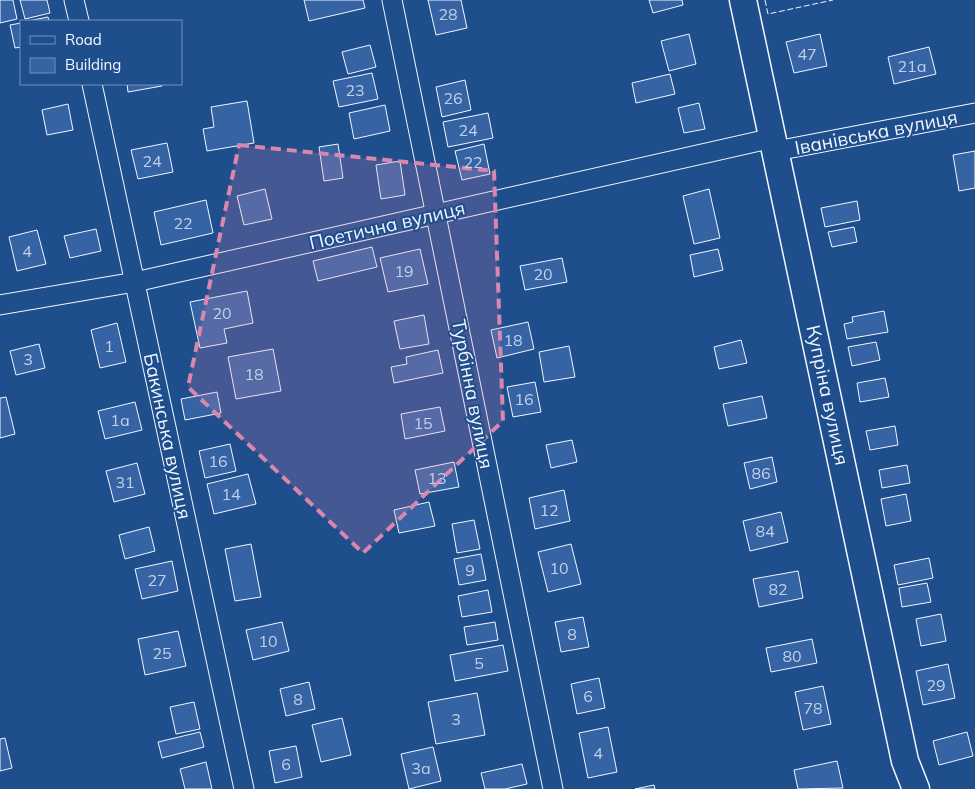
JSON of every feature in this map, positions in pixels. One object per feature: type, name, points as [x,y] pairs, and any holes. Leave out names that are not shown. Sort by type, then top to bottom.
[{"type":"main road","name":"Купріна вулиця","points":[[743,0],[905,761],[916,789]]},
{"type":"street","points":[[74,0],[78,20]]},
{"type":"street","name":"Турбінна вулиця","points":[[392,0],[437,213],[553,789]]},
{"type":"street","name":"Бакинська вулиця","points":[[92,85],[244,789]]},
{"type":"street","name":"Іванівська вулиця","points":[[774,144],[975,113]]},
{"type":"street","name":"Поетична вулиця","points":[[0,305],[135,282],[437,213],[774,144]]},
{"type":"highlighted area","points":[[239,145],[494,171],[503,421],[363,553],[188,387]]},
{"type":"building","points":[[0,0],[13,0],[17,19],[0,23]]},
{"type":"building","points":[[20,0],[47,0],[50,13],[25,19]]},
{"type":"building","points":[[304,0],[363,0],[365,8],[309,21]]},
{"type":"building","points":[[428,0],[461,0],[467,28],[436,35]]},
{"type":"building","points":[[649,0],[682,0],[683,5],[653,13]]},
{"type":"building","points":[[48,17],[49,20],[33,20]]},
{"type":"building","points":[[20,23],[20,47],[15,48],[10,25]]},
{"type":"building","points":[[689,34],[696,64],[669,71],[661,41]]},
{"type":"building","points":[[820,34],[827,66],[794,73],[786,42]]},
{"type":"building","points":[[370,45],[376,67],[348,74],[342,52]]},
{"type":"building","points":[[929,47],[936,74],[894,84],[888,57]]},
{"type":"building","points":[[372,73],[378,99],[339,107],[333,81]]},
{"type":"building","points":[[670,74],[675,94],[636,103],[632,83]]},
{"type":"building","points":[[465,80],[471,110],[442,117],[436,87]]},
{"type":"building","points":[[127,85],[162,85],[162,86],[128,92]]},
{"type":"building","points":[[247,101],[254,143],[207,151],[203,129],[214,127],[211,107]]},
{"type":"building","points":[[699,103],[705,129],[684,133],[678,108]]},
{"type":"building","points":[[68,104],[73,130],[47,135],[42,110]]},
{"type":"building","points":[[385,105],[390,131],[354,139],[349,113]]},
{"type":"building","points":[[488,113],[493,138],[448,147],[443,122]]},
{"type":"building","points":[[167,143],[173,172],[138,179],[131,150]]},
{"type":"building","points":[[338,144],[343,178],[324,181],[319,147]]},
{"type":"building","points":[[484,144],[490,174],[462,180],[455,151]]},
{"type":"building","points":[[975,151],[975,188],[959,191],[953,155]]},
{"type":"building","points":[[400,161],[405,195],[381,199],[376,165]]},
{"type":"building","points":[[265,189],[272,219],[244,225],[237,196]]},
{"type":"building","points":[[709,189],[720,238],[694,244],[683,196]]},
{"type":"building","points":[[206,200],[213,233],[161,245],[154,212]]},
{"type":"building","points":[[857,201],[860,220],[825,227],[821,208]]},
{"type":"building","points":[[854,227],[857,242],[832,247],[828,232]]},
{"type":"building","points":[[96,229],[101,251],[70,258],[64,236]]},
{"type":"building","points":[[37,230],[46,264],[17,271],[9,237]]},
{"type":"building","points":[[372,247],[377,267],[318,281],[313,261]]},
{"type":"building","points":[[420,249],[428,284],[388,292],[380,258]]},
{"type":"building","points":[[718,249],[723,270],[694,277],[690,255]]},
{"type":"building","points":[[562,258],[567,282],[525,290],[520,266]]},
{"type":"building","points":[[247,291],[253,323],[224,329],[227,343],[200,348],[190,302]]},
{"type":"building","points":[[884,311],[888,332],[847,339],[844,324],[853,322],[852,317]]},
{"type":"building","points":[[424,315],[429,344],[400,349],[394,321]]},
{"type":"building","points":[[528,322],[534,349],[497,358],[491,330]]},
{"type":"building","points":[[117,323],[126,362],[100,368],[91,330]]},
{"type":"building","points":[[741,340],[747,363],[719,369],[714,347]]},
{"type":"building","points":[[876,342],[880,360],[852,366],[848,347]]},
{"type":"building","points":[[39,344],[45,368],[16,375],[10,351]]},
{"type":"building","points":[[569,346],[575,377],[544,382],[539,352]]},
{"type":"building","points":[[273,349],[281,391],[236,399],[228,357]]},
{"type":"building","points":[[438,350],[443,373],[394,383],[391,367],[407,364],[406,357]]},
{"type":"building","points":[[885,378],[889,397],[860,402],[857,383]]},
{"type":"building","points":[[535,382],[541,412],[513,417],[507,387]]},
{"type":"building","points":[[217,392],[221,413],[185,420],[181,399]]},
{"type":"building","points":[[762,396],[767,418],[728,426],[723,404]]},
{"type":"building","points":[[6,397],[15,434],[0,438],[0,398]]},
{"type":"building","points":[[135,402],[142,430],[105,439],[98,411]]},
{"type":"building","points":[[440,407],[445,431],[405,439],[401,414]]},
{"type":"building","points":[[895,426],[898,445],[870,450],[866,431]]},
{"type":"building","points":[[572,440],[577,462],[551,468],[546,445]]},
{"type":"building","points":[[230,444],[236,471],[205,478],[199,451]]},
{"type":"building","points":[[772,457],[777,482],[750,489],[744,463]]},
{"type":"building","points":[[454,462],[459,487],[420,494],[415,470]]},
{"type":"building","points":[[137,463],[145,494],[114,502],[106,471]]},
{"type":"building","points":[[907,465],[910,483],[882,488],[879,470]]},
{"type":"building","points":[[248,474],[256,504],[214,514],[207,484]]},
{"type":"building","points":[[564,490],[570,521],[535,529],[529,498]]},
{"type":"building","points":[[906,494],[911,521],[886,526],[881,499]]},
{"type":"building","points":[[429,502],[435,526],[399,533],[394,510]]},
{"type":"building","points":[[781,512],[788,542],[750,551],[743,521]]},
{"type":"building","points":[[474,520],[480,549],[457,553],[452,524]]},
{"type":"building","points":[[149,527],[155,551],[125,559],[119,535]]},
{"type":"building","points":[[251,544],[261,597],[235,601],[225,549]]},
{"type":"building","points":[[571,544],[581,584],[548,592],[538,552]]},
{"type":"building","points":[[481,554],[486,580],[459,585],[454,559]]},
{"type":"building","points":[[929,558],[933,578],[898,585],[894,565]]},
{"type":"building","points":[[172,561],[178,591],[142,599],[135,569]]},
{"type":"building","points":[[798,571],[803,598],[759,607],[753,579]]},
{"type":"building","points":[[927,583],[931,602],[902,607],[899,588]]},
{"type":"building","points":[[488,590],[492,612],[462,617],[458,596]]},
{"type":"building","points":[[941,614],[946,641],[921,646],[916,619]]},
{"type":"building","points":[[583,617],[589,647],[561,652],[555,622]]},
{"type":"building","points":[[282,622],[289,651],[253,660],[246,630]]},
{"type":"building","points":[[495,622],[498,640],[467,645],[464,627]]},
{"type":"building","points":[[178,631],[186,666],[145,675],[138,639]]},
{"type":"building","points":[[812,639],[817,663],[771,672],[766,648]]},
{"type":"building","points":[[503,645],[508,671],[455,681],[450,655]]},
{"type":"building","points":[[948,664],[955,698],[923,705],[916,671]]},
{"type":"building","points":[[599,678],[605,708],[577,714],[571,684]]},
{"type":"building","points":[[309,682],[315,709],[286,716],[280,689]]},
{"type":"building","points":[[823,686],[831,724],[803,730],[795,692]]},
{"type":"building","points":[[477,693],[485,735],[436,744],[428,702]]},
{"type":"building","points":[[194,702],[200,729],[176,734],[170,707]]},
{"type":"building","points":[[342,718],[351,755],[321,762],[312,725]]},
{"type":"building","points":[[608,727],[617,772],[588,778],[579,733]]},
{"type":"building","points":[[200,732],[204,747],[162,758],[158,742]]},
{"type":"building","points":[[967,732],[973,756],[939,765],[933,741]]},
{"type":"building","points":[[5,738],[12,768],[0,771],[0,739]]},
{"type":"building","points":[[296,746],[302,777],[275,783],[269,751]]},
{"type":"building","points":[[433,747],[441,781],[409,789],[401,754]]},
{"type":"building","points":[[837,761],[843,788],[798,789],[794,770]]},
{"type":"building","points":[[206,762],[212,789],[185,789],[180,769]]},
{"type":"building","points":[[522,764],[527,784],[505,789],[485,789],[481,773]]},
{"type":"building","points":[[654,785],[655,789],[635,789]]},
{"type":"fence","points":[[765,0],[768,14],[833,0]]}]
